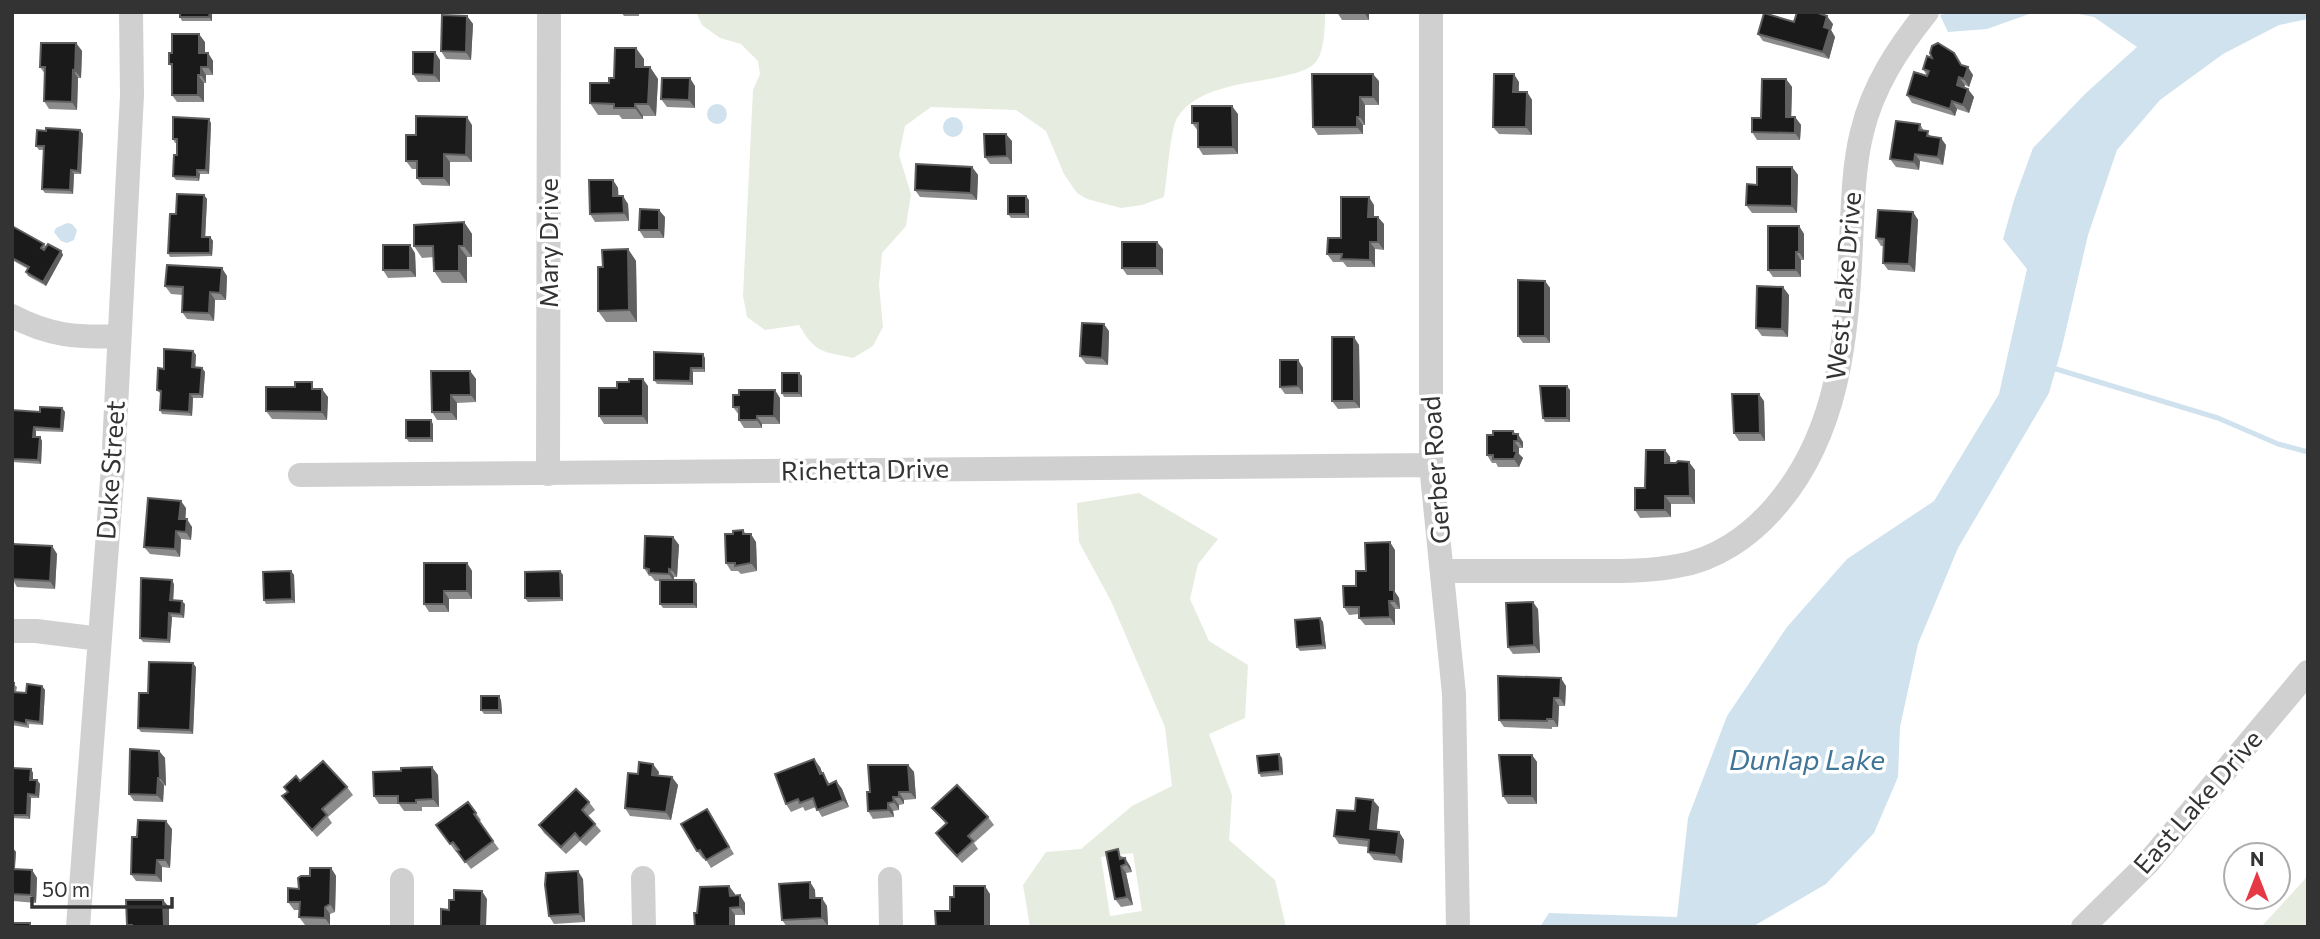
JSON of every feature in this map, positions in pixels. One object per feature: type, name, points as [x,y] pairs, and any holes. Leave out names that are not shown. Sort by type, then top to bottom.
[{"type":"street","name":"Duke Street","points":[[78,927],[113,467],[132,95],[131,12]]},
{"type":"street","name":"Mary Drive","points":[[548,474],[550,12]]},
{"type":"street","name":"Gerber Road","points":[[1431,12],[1431,465],[1454,694],[1458,927]]},
{"type":"street","name":"West Lake Drive","points":[[1443,571],[1631,570],[1676,566],[1712,555],[1741,539],[1787,494],[1815,445],[1829,411],[1838,376],[1850,281],[1854,174],[1861,132],[1873,96],[1888,66],[1927,12]]},
{"type":"street","points":[[12,316],[54,334],[82,338],[119,336]]},
{"type":"street","name":"Richetta Drive","points":[[300,475],[1431,465]]},
{"type":"street","points":[[12,631],[36,631],[100,639]]},
{"type":"street","name":"East Lake Drive","points":[[2083,927],[2147,864],[2308,672]]},
{"type":"street","points":[[643,878],[645,927]]},
{"type":"street","points":[[890,879],[891,927]]},
{"type":"street","points":[[402,880],[402,927]]},
{"type":"shaded area","points":[[696,12],[1325,12],[1325,18],[1320,54],[1310,67],[1293,74],[1223,88],[1186,107],[1175,124],[1164,197],[1142,205],[1121,208],[1087,199],[1077,193],[1064,174],[1046,131],[1016,110],[931,107],[905,126],[899,155],[911,194],[906,226],[882,253],[879,285],[883,327],[873,346],[853,358],[821,350],[810,341],[799,325],[765,330],[747,317],[743,296],[753,90],[760,74],[758,61],[741,44],[720,38],[702,25]]},
{"type":"shaded area","points":[[1139,493],[1218,539],[1198,564],[1190,599],[1209,641],[1248,665],[1245,718],[1209,734],[1232,795],[1229,840],[1275,880],[1286,927],[1030,927],[1023,885],[1046,852],[1081,849],[1132,806],[1172,786],[1165,727],[1111,601],[1079,542],[1077,503]],"holes":[[[1133,853],[1142,911],[1110,916],[1101,857]]]},
{"type":"shaded area","points":[[2308,872],[2308,927],[2261,927],[2276,911],[2292,911],[2292,893]]},
{"type":"water","points":[[1951,12],[2035,12],[1987,29],[1948,32],[1940,15]]},
{"type":"water","name":"Dunlap Lake","points":[[2069,12],[2308,12],[2308,19],[2279,25],[2223,54],[2160,100],[2117,150],[2088,235],[2049,393],[1958,548],[1918,644],[1900,727],[1898,777],[1874,833],[1826,884],[1752,927],[1540,927],[1549,913],[1677,917],[1688,818],[1727,716],[1787,627],[1847,559],[1934,501],[1999,394],[2027,269],[2003,239],[2033,148],[2086,93],[2137,47],[2094,17]]},
{"type":"water","points":[[713,104],[721,104],[727,114],[721,124],[713,124],[707,118],[707,110]]},
{"type":"water","points":[[949,117],[957,117],[963,127],[957,137],[949,137],[943,131],[943,123]]},
{"type":"water","points":[[67,223],[77,230],[74,240],[67,243],[61,241],[54,232],[56,228]]},
{"type":"building","points":[[180,12],[210,12],[209,17],[180,17]]},
{"type":"building","points":[[1797,12],[1815,12],[1827,16],[1824,27],[1830,29],[1823,52],[1758,34],[1764,13],[1794,22]]},
{"type":"building","points":[[442,15],[467,16],[466,52],[441,51]]},
{"type":"building","points":[[172,34],[199,34],[199,53],[208,53],[208,67],[201,67],[201,75],[198,75],[198,95],[172,95],[172,64],[169,64],[169,53],[172,53]]},
{"type":"building","points":[[41,43],[76,43],[72,102],[44,101],[45,67],[40,67]]},
{"type":"building","points":[[1938,43],[1954,53],[1961,65],[1968,67],[1964,79],[1959,77],[1957,85],[1968,89],[1963,105],[1952,101],[1950,109],[1907,95],[1914,72],[1927,76],[1929,71],[1923,69],[1927,56],[1932,58],[1932,46]]},
{"type":"building","points":[[615,48],[636,48],[636,67],[650,67],[648,104],[635,104],[635,108],[614,108],[614,104],[590,103],[590,83],[609,83],[609,78],[614,78]]},
{"type":"building","points":[[413,52],[435,52],[434,75],[413,74]]},
{"type":"building","points":[[1312,74],[1373,74],[1373,97],[1360,97],[1357,127],[1313,127]]},
{"type":"building","points":[[1494,74],[1514,74],[1513,92],[1527,92],[1526,127],[1493,127]]},
{"type":"building","points":[[662,78],[690,78],[689,100],[661,99]]},
{"type":"building","points":[[1762,79],[1786,79],[1786,117],[1795,117],[1795,133],[1752,132],[1752,118],[1761,118]]},
{"type":"building","points":[[1192,106],[1232,106],[1233,147],[1198,147],[1198,123],[1192,123]]},
{"type":"building","points":[[416,116],[467,117],[466,155],[444,154],[444,178],[417,178],[417,161],[406,161],[406,135],[416,135]]},
{"type":"building","points":[[173,117],[209,119],[206,170],[197,170],[197,177],[173,176],[177,139],[173,139]]},
{"type":"building","points":[[1896,121],[1920,124],[1919,130],[1928,131],[1927,136],[1941,138],[1938,157],[1915,154],[1914,162],[1890,159]]},
{"type":"building","points":[[46,128],[80,130],[78,171],[71,170],[70,190],[42,189],[44,146],[36,146],[37,130],[46,131]]},
{"type":"building","points":[[984,134],[1006,134],[1007,156],[985,157]]},
{"type":"building","points":[[916,164],[972,167],[971,193],[915,190]]},
{"type":"building","points":[[1757,167],[1792,167],[1792,206],[1746,205],[1747,184],[1757,185]]},
{"type":"building","points":[[589,180],[613,180],[613,196],[623,196],[624,213],[590,214]]},
{"type":"building","points":[[177,194],[204,195],[202,237],[210,237],[210,253],[168,253],[170,214],[176,214]]},
{"type":"building","points":[[1008,196],[1026,196],[1026,214],[1008,214]]},
{"type":"building","points":[[1341,197],[1369,197],[1368,217],[1378,217],[1378,242],[1370,242],[1370,260],[1341,259],[1342,254],[1327,254],[1328,238],[1341,238]]},
{"type":"building","points":[[640,209],[659,210],[659,230],[639,230]]},
{"type":"building","points":[[1878,210],[1913,212],[1909,264],[1883,263],[1884,239],[1876,238]]},
{"type":"building","points":[[464,222],[464,246],[459,246],[459,271],[434,271],[433,246],[414,246],[414,225]]},
{"type":"building","points":[[12,226],[44,244],[41,248],[44,250],[48,244],[61,251],[43,282],[26,272],[29,267],[12,258]]},
{"type":"building","points":[[1768,226],[1799,226],[1796,270],[1768,270]]},
{"type":"building","points":[[1122,242],[1157,242],[1157,268],[1122,268]]},
{"type":"building","points":[[383,245],[410,245],[410,270],[383,270]]},
{"type":"building","points":[[628,249],[629,310],[598,311],[598,267],[603,267],[602,250]]},
{"type":"building","points":[[167,265],[222,268],[220,293],[210,292],[209,313],[182,312],[183,287],[165,286]]},
{"type":"building","points":[[1518,280],[1545,281],[1545,336],[1518,336]]},
{"type":"building","points":[[1757,286],[1783,287],[1782,329],[1756,328]]},
{"type":"building","points":[[1082,323],[1104,324],[1102,358],[1080,356]]},
{"type":"building","points":[[1332,337],[1354,337],[1354,401],[1332,401]]},
{"type":"building","points":[[164,349],[193,351],[192,367],[202,368],[200,394],[190,394],[189,412],[160,410],[158,368],[164,369]]},
{"type":"building","points":[[654,352],[703,354],[703,368],[691,368],[690,381],[654,380]]},
{"type":"building","points":[[1280,360],[1298,360],[1298,386],[1280,387]]},
{"type":"building","points":[[431,371],[470,371],[471,395],[451,395],[451,412],[432,412]]},
{"type":"building","points":[[782,373],[799,373],[799,393],[782,393]]},
{"type":"building","points":[[629,379],[643,379],[643,416],[599,416],[599,388],[617,388],[617,382],[629,382]]},
{"type":"building","points":[[295,382],[312,382],[312,389],[322,389],[322,412],[266,411],[266,387],[295,387]]},
{"type":"building","points":[[1540,386],[1567,386],[1567,418],[1543,418]]},
{"type":"building","points":[[739,390],[775,390],[774,416],[739,420],[739,407],[733,407],[733,395],[739,395]]},
{"type":"building","points":[[1732,394],[1759,394],[1760,433],[1734,433]]},
{"type":"building","points":[[40,407],[62,408],[61,429],[34,427],[33,437],[40,437],[38,460],[12,459],[12,410],[40,412]]},
{"type":"building","points":[[406,420],[431,420],[431,438],[406,438]]},
{"type":"building","points":[[1493,431],[1513,431],[1513,434],[1518,434],[1518,441],[1514,441],[1514,451],[1517,451],[1514,459],[1493,459],[1493,455],[1487,455],[1487,435],[1493,435]]},
{"type":"building","points":[[1646,450],[1665,450],[1665,463],[1689,462],[1690,496],[1665,496],[1665,510],[1635,510],[1635,488],[1645,488]]},
{"type":"building","points":[[148,498],[181,501],[179,519],[187,519],[186,532],[176,531],[175,549],[144,547]]},
{"type":"building","points":[[743,530],[743,534],[751,534],[751,563],[735,566],[735,563],[726,563],[725,534]]},
{"type":"building","points":[[645,536],[673,537],[672,570],[669,569],[669,574],[649,573],[649,569],[644,568]]},
{"type":"building","points":[[1390,542],[1390,590],[1394,590],[1394,601],[1389,601],[1390,617],[1359,618],[1359,607],[1344,607],[1343,586],[1356,586],[1356,571],[1366,571],[1365,543]]},
{"type":"building","points":[[12,544],[52,546],[50,581],[12,579]]},
{"type":"building","points":[[424,563],[467,563],[467,591],[444,591],[444,604],[424,604]]},
{"type":"building","points":[[291,571],[292,599],[264,600],[263,572]]},
{"type":"building","points":[[560,571],[561,598],[525,598],[525,572]]},
{"type":"building","points":[[141,578],[172,580],[170,600],[182,601],[181,614],[169,613],[168,640],[140,638]]},
{"type":"building","points":[[660,580],[694,580],[694,604],[660,604]]},
{"type":"building","points":[[1533,602],[1534,645],[1508,647],[1506,603]]},
{"type":"building","points":[[1320,618],[1323,645],[1297,647],[1295,620]]},
{"type":"building","points":[[149,662],[193,663],[190,730],[138,728],[139,693],[148,693]]},
{"type":"building","points":[[1498,676],[1561,678],[1560,698],[1554,698],[1553,719],[1499,720]]},
{"type":"building","points":[[12,683],[13,692],[26,693],[27,684],[42,686],[40,722],[26,720],[26,724],[12,721]]},
{"type":"building","points":[[481,696],[499,696],[499,710],[481,710]]},
{"type":"building","points":[[130,749],[159,751],[160,778],[157,795],[129,794]]},
{"type":"building","points":[[1279,754],[1280,771],[1259,773],[1257,756]]},
{"type":"building","points":[[1499,755],[1532,755],[1532,796],[1503,796]]},
{"type":"building","points":[[814,759],[828,785],[836,781],[843,800],[817,810],[813,798],[800,803],[798,799],[786,804],[775,774]]},
{"type":"building","points":[[323,761],[347,787],[322,809],[327,815],[312,830],[282,796],[288,792],[284,787],[296,776],[300,781]]},
{"type":"building","points":[[639,762],[653,764],[652,775],[672,777],[666,812],[625,808],[628,773],[638,774]]},
{"type":"building","points":[[868,765],[908,765],[910,792],[899,792],[899,797],[893,797],[894,802],[888,803],[888,810],[868,811]]},
{"type":"building","points":[[432,767],[433,799],[398,803],[398,796],[374,796],[373,772]]},
{"type":"building","points":[[12,768],[31,769],[30,780],[37,780],[36,795],[28,794],[27,815],[12,815]]},
{"type":"building","points":[[957,785],[988,817],[968,836],[973,841],[957,856],[936,833],[947,823],[932,808]]},
{"type":"building","points":[[576,789],[589,802],[582,810],[595,824],[580,839],[575,833],[561,847],[539,825]]},
{"type":"building","points":[[1356,798],[1373,800],[1370,829],[1399,832],[1396,855],[1368,852],[1369,840],[1334,836],[1337,810],[1355,811]]},
{"type":"building","points":[[468,802],[493,841],[465,862],[453,842],[450,844],[436,825]]},
{"type":"building","points":[[707,809],[729,847],[706,860],[700,850],[697,851],[681,824]]},
{"type":"building","points":[[138,820],[166,821],[165,860],[157,860],[156,875],[131,874],[132,837],[137,837]]},
{"type":"building","points":[[1118,849],[1120,859],[1125,858],[1126,864],[1121,866],[1127,897],[1115,899],[1106,852]]},
{"type":"building","points":[[310,868],[331,868],[330,904],[325,907],[325,918],[299,917],[300,902],[288,902],[288,888],[299,889],[298,878],[310,876]]},
{"type":"building","points":[[12,869],[32,870],[31,895],[12,894]]},
{"type":"building","points":[[578,871],[580,914],[549,916],[546,873]]},
{"type":"building","points":[[810,882],[810,898],[822,898],[822,918],[782,920],[779,884]]},
{"type":"building","points":[[729,886],[730,896],[740,895],[740,907],[730,908],[730,927],[695,927],[694,913],[697,913],[700,887]]},
{"type":"building","points":[[954,886],[985,886],[985,926],[936,927],[935,911],[950,911],[950,897],[954,897]]},
{"type":"building","points":[[454,890],[482,891],[481,927],[441,927],[441,909],[449,910],[449,900],[454,900]]},
{"type":"building","points":[[126,900],[163,900],[164,927],[127,925]]},
{"type":"building","points":[[12,923],[30,923],[30,927],[12,927]]},
{"type":"waterway","points":[[2056,369],[2218,418],[2278,444],[2308,452]]}]
